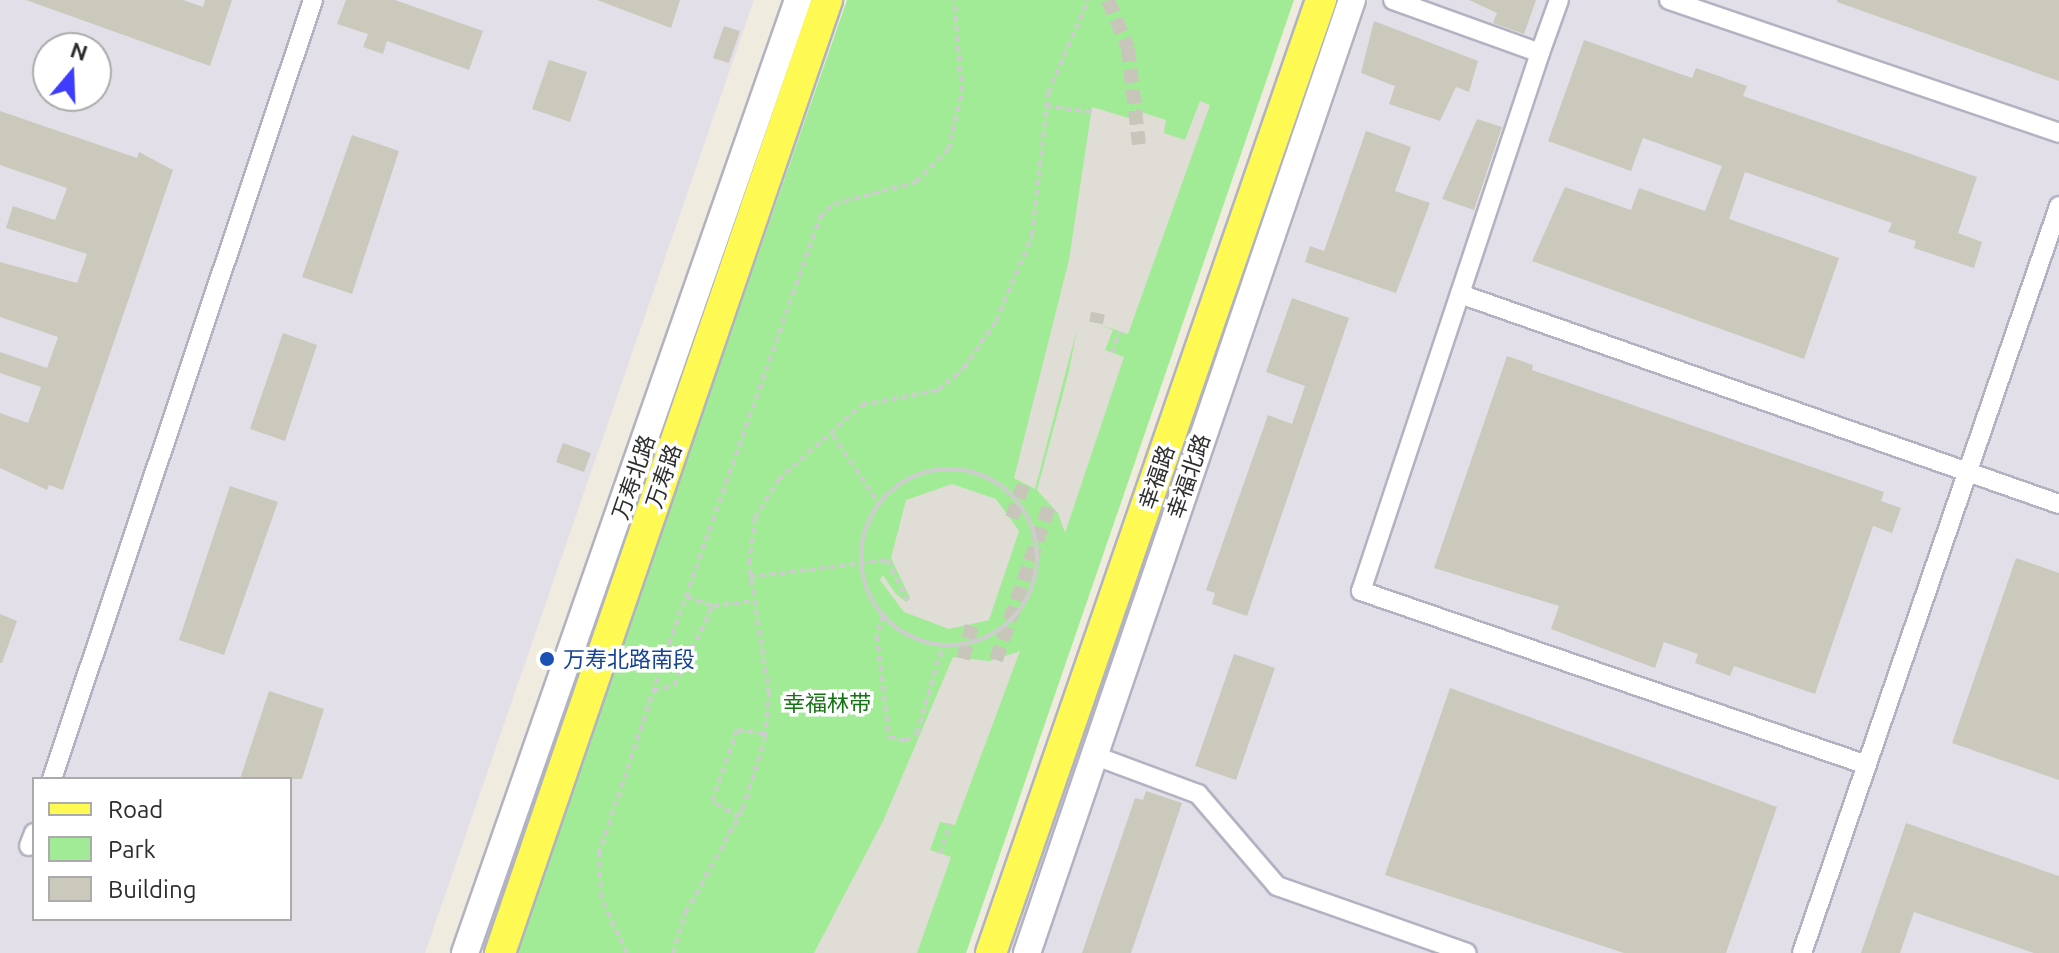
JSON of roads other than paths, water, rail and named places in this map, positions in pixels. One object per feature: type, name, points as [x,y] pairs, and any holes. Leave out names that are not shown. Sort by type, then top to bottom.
[{"type":"main road","name":"万寿北路","points":[[465,953],[798,0]]},
{"type":"main road","name":"万寿路","points":[[500,953],[827,0]]},
{"type":"main road","name":"幸福路","points":[[991,953],[1321,0]]},
{"type":"main road","name":"幸福北路","points":[[1027,953],[1352,0]]},
{"type":"street","points":[[53,777],[313,0]]},
{"type":"street","points":[[1393,0],[1540,53]]},
{"type":"street","points":[[1559,0],[1361,591],[1867,765]]},
{"type":"street","points":[[1669,0],[2059,133]]},
{"type":"street","points":[[1802,953],[2059,206]]},
{"type":"street","points":[[1460,294],[2059,504]]},
{"type":"street","points":[[1093,755],[1198,794],[1277,886],[1467,953]]},
{"type":"tunnel","points":[[1108,0],[1128,48],[1139,144]]},
{"type":"tunnel","points":[[1096,323],[1098,313]]},
{"type":"tunnel","points":[[1012,518],[1024,483]]},
{"type":"tunnel","points":[[996,660],[1051,501]]},
{"type":"tunnel","points":[[963,659],[972,626]]},
{"type":"place","name":"万寿北路南段","points":[[547,659]]},
{"type":"park label","name":"幸福林带","points":[[827,703]]}]
